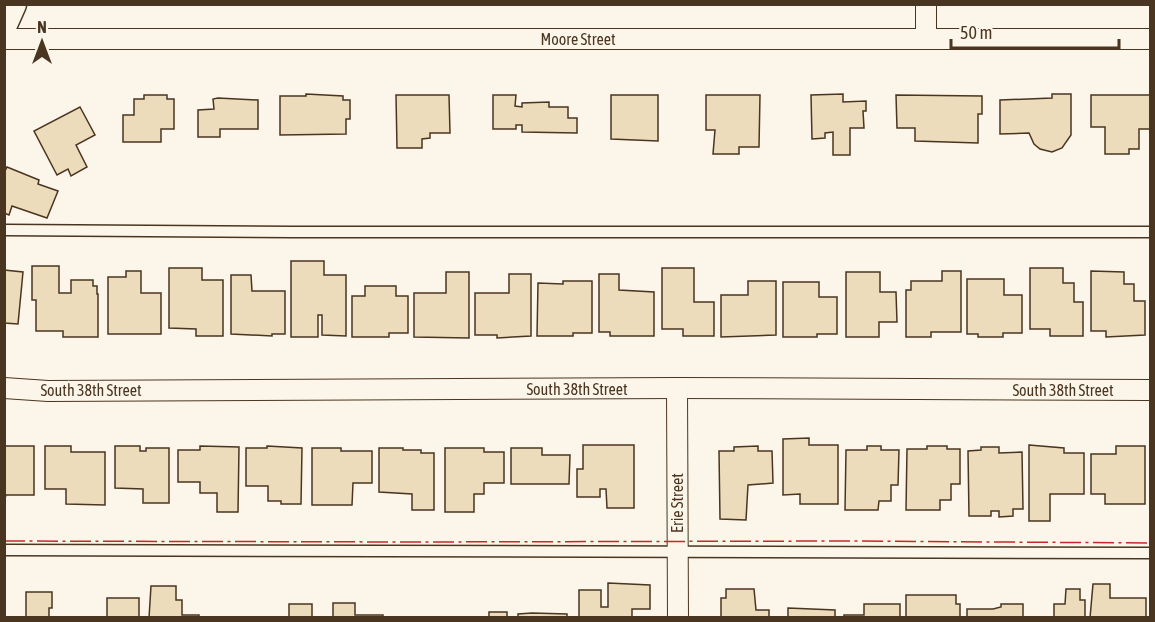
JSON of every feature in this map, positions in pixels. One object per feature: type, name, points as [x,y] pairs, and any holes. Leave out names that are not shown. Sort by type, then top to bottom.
[{"type":"main road","points":[[4,22],[12,4]]},
{"type":"street","points":[[926,38],[927,4]]},
{"type":"street","name":"Moore Street","points":[[4,39],[1150,39]]},
{"type":"street","name":"South 38th Street","points":[[4,388],[72,391],[677,388],[1150,390]]},
{"type":"street","name":"Erie Street","points":[[677,388],[678,618]]},
{"type":"lane","points":[[4,230],[1150,232]]},
{"type":"lane","points":[[4,550],[1150,553]]},
{"type":"building","points":[[306,94],[343,96],[343,100],[350,100],[350,119],[346,119],[346,134],[280,135],[280,96],[306,96]]},
{"type":"building","points":[[843,94],[843,102],[866,101],[866,111],[863,111],[864,128],[850,128],[850,155],[833,155],[833,132],[825,133],[825,138],[812,139],[811,95]]},
{"type":"building","points":[[1052,94],[1071,94],[1071,135],[1062,148],[1052,152],[1040,149],[1034,144],[1029,133],[1000,134],[1000,100],[1052,98]]},
{"type":"building","points":[[144,95],[167,95],[167,99],[174,99],[174,129],[161,129],[161,142],[123,142],[123,115],[134,115],[134,99],[144,99]]},
{"type":"building","points":[[396,95],[449,95],[450,133],[430,133],[430,138],[422,139],[422,148],[397,148]]},
{"type":"building","points":[[493,95],[516,95],[515,106],[522,107],[522,103],[549,102],[549,107],[568,107],[568,118],[577,118],[577,133],[522,132],[522,125],[516,125],[516,129],[493,129]]},
{"type":"building","points":[[611,95],[658,95],[658,141],[611,139]]},
{"type":"building","points":[[706,95],[760,95],[759,147],[739,147],[739,154],[713,154],[715,130],[706,130]]},
{"type":"building","points":[[896,95],[982,96],[982,114],[978,114],[978,143],[915,141],[915,128],[897,128]]},
{"type":"building","points":[[1091,95],[1150,95],[1150,129],[1139,129],[1139,149],[1129,149],[1129,154],[1105,154],[1105,127],[1091,127]]},
{"type":"building","points":[[213,99],[258,100],[258,129],[220,129],[220,137],[198,137],[198,110],[214,109]]},
{"type":"building","points":[[80,107],[95,135],[76,145],[87,167],[71,176],[68,169],[57,175],[34,131]]},
{"type":"building","points":[[7,167],[39,180],[38,184],[58,191],[47,218],[12,206],[9,215],[4,213],[4,173]]},
{"type":"building","points":[[291,261],[324,261],[324,275],[346,275],[346,336],[322,335],[322,315],[318,315],[318,337],[291,337]]},
{"type":"building","points":[[32,266],[59,266],[59,293],[71,293],[71,280],[93,280],[93,286],[97,286],[98,294],[98,337],[63,337],[63,331],[36,331],[36,300],[32,300]]},
{"type":"building","points":[[169,268],[202,268],[202,280],[223,280],[223,336],[196,336],[196,329],[169,328]]},
{"type":"building","points":[[662,268],[694,268],[694,302],[714,302],[714,336],[683,336],[683,329],[662,329]]},
{"type":"building","points":[[1030,268],[1063,268],[1063,283],[1074,283],[1074,302],[1083,302],[1083,336],[1050,336],[1050,329],[1030,329]]},
{"type":"building","points":[[4,270],[23,272],[18,324],[4,323]]},
{"type":"building","points":[[126,271],[141,271],[141,293],[161,293],[161,334],[108,334],[108,277],[126,277]]},
{"type":"building","points":[[942,271],[961,271],[961,332],[931,332],[931,337],[906,337],[906,290],[911,290],[911,281],[942,281]]},
{"type":"building","points":[[1091,271],[1124,272],[1124,284],[1134,284],[1134,301],[1145,301],[1145,335],[1106,337],[1106,331],[1091,331]]},
{"type":"building","points":[[446,272],[469,272],[469,338],[414,337],[414,293],[446,293]]},
{"type":"building","points":[[846,272],[880,272],[880,292],[896,292],[897,322],[879,322],[879,337],[846,337]]},
{"type":"building","points":[[509,274],[531,274],[531,336],[497,338],[497,335],[475,335],[475,293],[509,293]]},
{"type":"building","points":[[599,274],[619,274],[619,290],[654,292],[654,336],[610,336],[610,332],[599,332]]},
{"type":"building","points":[[231,275],[251,275],[252,291],[285,291],[285,334],[272,334],[272,336],[231,334]]},
{"type":"building","points":[[967,279],[1004,279],[1004,295],[1022,295],[1022,333],[1003,333],[1003,337],[978,337],[978,334],[967,334]]},
{"type":"building","points":[[563,281],[592,281],[592,333],[573,333],[573,336],[537,336],[538,283],[563,284]]},
{"type":"building","points":[[748,281],[776,281],[776,335],[721,337],[721,295],[748,295]]},
{"type":"building","points":[[783,282],[819,282],[819,297],[837,297],[837,334],[817,334],[817,337],[783,337]]},
{"type":"building","points":[[365,286],[396,286],[396,296],[408,296],[408,333],[389,333],[389,337],[352,337],[352,296],[365,296]]},
{"type":"building","points":[[809,438],[809,445],[838,445],[838,504],[800,504],[800,494],[783,495],[783,439]]},
{"type":"building","points":[[583,445],[634,445],[634,508],[607,508],[606,489],[600,489],[600,497],[577,497],[577,469],[583,469]]},
{"type":"building","points":[[1029,445],[1064,448],[1064,453],[1084,453],[1084,494],[1050,494],[1050,521],[1029,521]]},
{"type":"building","points":[[4,446],[34,446],[34,495],[6,495],[4,502]]},
{"type":"building","points":[[45,446],[71,446],[71,452],[105,452],[105,505],[66,504],[66,489],[45,489]]},
{"type":"building","points":[[115,446],[140,446],[140,451],[146,451],[146,448],[169,448],[169,503],[143,503],[143,489],[115,488]]},
{"type":"building","points":[[200,446],[239,447],[238,512],[217,512],[217,493],[200,493],[200,482],[178,482],[178,450],[200,450]]},
{"type":"building","points":[[267,446],[302,448],[301,504],[281,504],[281,501],[268,501],[268,486],[246,486],[246,448],[267,448]]},
{"type":"building","points":[[758,446],[758,451],[772,451],[773,483],[748,485],[746,520],[720,519],[719,451],[734,451],[734,447]]},
{"type":"building","points":[[867,446],[881,446],[881,450],[899,450],[898,485],[891,485],[891,501],[879,501],[878,510],[845,510],[846,450],[867,450]]},
{"type":"building","points":[[927,446],[947,446],[947,449],[960,449],[960,484],[951,484],[951,500],[940,500],[940,510],[906,510],[907,449],[927,449]]},
{"type":"building","points":[[1116,446],[1145,446],[1145,504],[1105,504],[1105,494],[1091,494],[1091,454],[1116,454]]},
{"type":"building","points":[[981,447],[999,447],[999,453],[1022,452],[1023,509],[1013,509],[1013,516],[999,517],[999,511],[991,511],[991,516],[969,516],[968,451],[981,450]]},
{"type":"building","points":[[312,448],[372,451],[372,483],[353,483],[352,505],[312,505]]},
{"type":"building","points":[[379,448],[403,448],[403,450],[421,450],[421,453],[434,453],[434,510],[412,510],[412,494],[379,492]]},
{"type":"building","points":[[445,448],[484,448],[484,452],[504,452],[504,483],[484,483],[484,494],[474,494],[474,512],[445,512]]},
{"type":"building","points":[[511,448],[542,448],[542,455],[570,455],[569,484],[511,484]]},
{"type":"building","points":[[608,583],[650,585],[650,609],[632,609],[632,618],[579,618],[579,590],[601,590],[601,607],[608,607]]},
{"type":"building","points":[[1093,584],[1110,584],[1110,598],[1146,598],[1146,618],[1090,618]]},
{"type":"building","points":[[151,586],[176,586],[176,600],[182,600],[182,615],[199,615],[199,618],[149,618]]},
{"type":"building","points":[[726,589],[754,589],[756,610],[769,610],[769,618],[721,618],[721,598],[726,598]]},
{"type":"building","points":[[1066,589],[1080,589],[1080,600],[1085,600],[1085,618],[1029,618],[1054,617],[1054,604],[1065,604]]},
{"type":"building","points":[[26,592],[52,592],[52,608],[49,608],[49,618],[26,618]]},
{"type":"building","points":[[906,595],[956,595],[956,604],[960,604],[960,618],[906,618]]},
{"type":"building","points":[[107,598],[139,598],[139,618],[107,618]]},
{"type":"building","points":[[333,603],[355,603],[355,615],[383,615],[383,618],[333,618]]},
{"type":"building","points":[[289,604],[312,604],[312,618],[289,618]]},
{"type":"building","points":[[864,604],[900,604],[900,618],[844,618],[844,615],[864,615]]},
{"type":"building","points":[[1001,604],[1023,604],[1023,618],[967,618],[967,609],[993,609],[1001,607]]},
{"type":"building","points":[[788,608],[835,610],[835,618],[788,618]]},
{"type":"building","points":[[489,612],[507,612],[507,618],[489,618]]},
{"type":"building","points":[[518,614],[567,614],[567,618],[518,618]]},
{"type":"power","points":[[4,541],[1150,543]]}]
